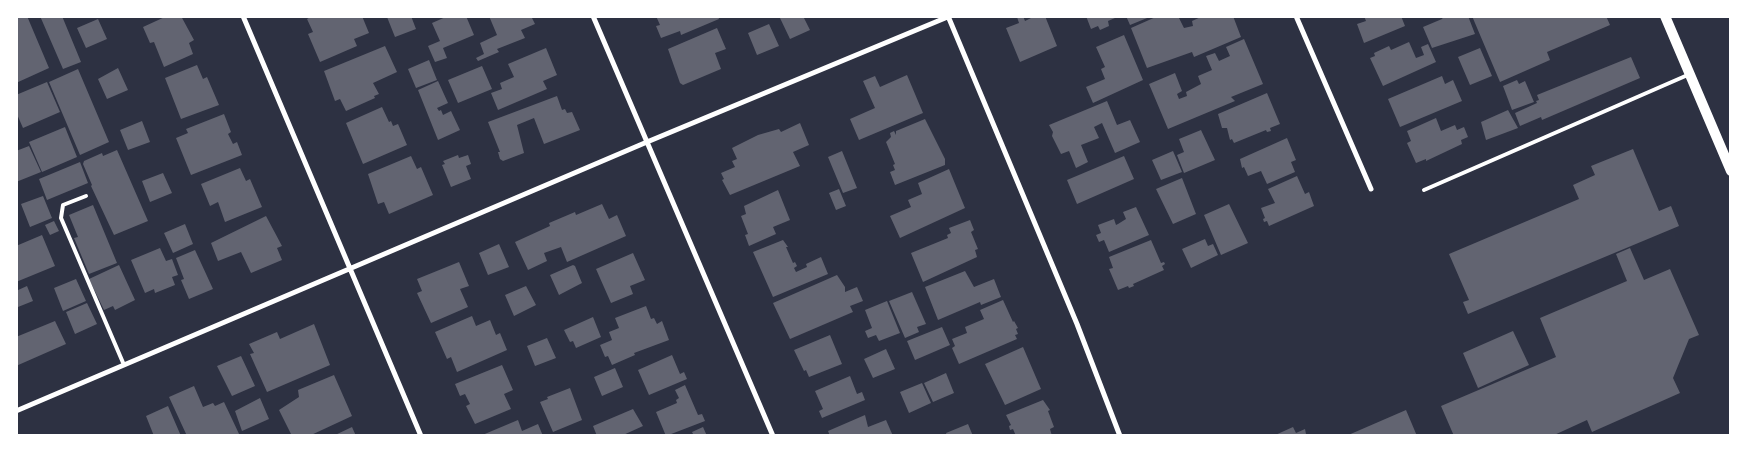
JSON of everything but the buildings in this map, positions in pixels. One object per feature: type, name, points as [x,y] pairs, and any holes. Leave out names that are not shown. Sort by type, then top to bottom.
[{"type":"main road","points":[[1665,16],[1731,171]]},
{"type":"street","points":[[243,16],[421,436]]},
{"type":"street","points":[[594,16],[773,436]]},
{"type":"street","points":[[16,411],[647,142],[949,16],[1077,324],[1120,436]]},
{"type":"street","points":[[1296,16],[1371,189]]},
{"type":"lane","points":[[1424,190],[1690,74]]},
{"type":"lane","points":[[86,196],[63,206],[61,218],[124,365]]}]
